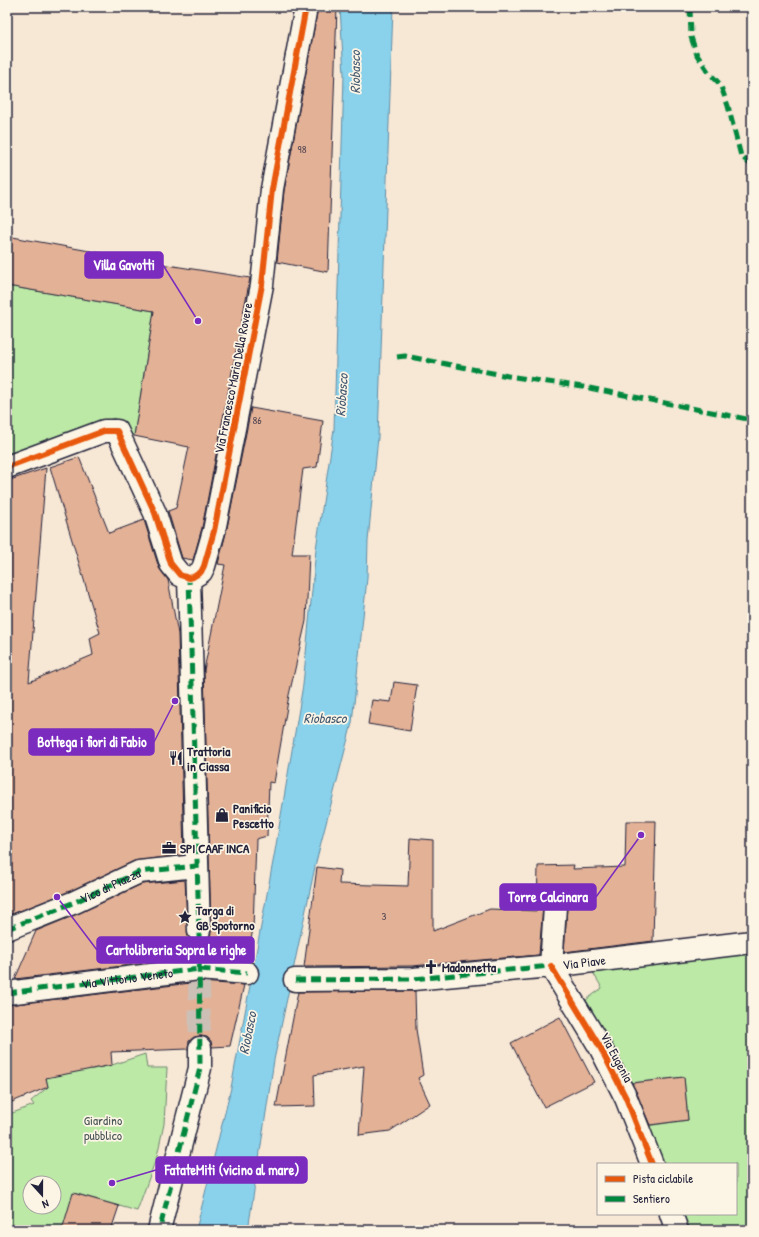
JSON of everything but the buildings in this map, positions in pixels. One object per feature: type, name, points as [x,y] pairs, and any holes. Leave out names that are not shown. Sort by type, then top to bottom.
[{"type":"street","name":"Via Francesco Maria Della Rovere","points":[[189,578],[201,572],[214,531],[262,284],[272,189],[306,7]]},
{"type":"street","points":[[7,467],[104,431],[117,431],[155,513],[171,564],[180,575],[189,578],[199,931]]},
{"type":"street","name":"Vico di Piazza","points":[[7,929],[76,902],[139,872],[196,866]]},
{"type":"street","points":[[551,966],[555,907]]},
{"type":"street","name":"Via Piave","points":[[295,980],[413,979],[551,966],[752,942]]},
{"type":"street","name":"Via Eugenia","points":[[551,966],[600,1047],[623,1091],[652,1163]]},
{"type":"street","name":"Via Vittorio Veneto","points":[[7,993],[199,969],[247,973]]},
{"type":"street","points":[[160,1227],[200,1068],[200,1048]]},
{"type":"street","points":[[671,1215],[677,1230]]},
{"type":"green space","points":[[7,286],[154,311],[134,436],[114,418],[7,456]]},
{"type":"green space","points":[[752,951],[752,1230],[690,1230],[683,1215],[737,1215],[737,1163],[662,1163],[646,1126],[688,1120],[684,1077],[632,1083],[586,1000],[602,988],[591,969]]},
{"type":"green space","name":"Giardino pubblico","points":[[145,1054],[147,1068],[167,1068],[164,1124],[157,1156],[137,1211],[74,1193],[62,1230],[7,1230],[7,1115],[34,1105],[31,1101],[48,1087],[46,1078],[72,1070],[93,1069],[112,1065]]},
{"type":"water","name":"Riobasco","points":[[340,7],[393,7],[378,437],[368,541],[367,578],[352,723],[316,862],[274,1060],[248,1230],[196,1230],[231,1088],[275,851],[303,685],[316,549],[334,429],[344,75]]},
{"type":"tunnel","points":[[199,931],[199,960]]},
{"type":"tunnel","points":[[199,977],[200,1048]]},
{"type":"marked path","points":[[690,7],[691,37],[697,55],[709,73],[720,84],[728,106],[741,156],[752,166]]},
{"type":"marked path","points":[[397,357],[405,356],[508,376],[589,388],[752,420]]},
{"type":"marked path","points":[[161,1224],[200,1068],[199,931],[189,578]]},
{"type":"marked path","points":[[7,929],[75,902],[139,872],[196,866]]},
{"type":"marked path","points":[[295,980],[413,979],[551,966]]},
{"type":"marked path","points":[[7,993],[199,969],[247,973]]},
{"type":"cycle path","points":[[7,467],[104,431],[117,431],[155,513],[171,564],[180,575],[189,578],[201,572],[214,531],[262,285],[272,189],[306,7]]},
{"type":"cycle path","points":[[551,966],[600,1047],[626,1098],[652,1163]]},
{"type":"place","name":"Villa Gavotti","points":[[198,321]]},
{"type":"place","name":"Bottega i fiori di Fabio","points":[[175,701]]},
{"type":"place","name":"Trattoria in Ciassa","points":[[176,758]]},
{"type":"place","name":"Panificio Pescetto","points":[[222,815]]},
{"type":"place","name":"Torre Calcinara","points":[[641,835]]},
{"type":"place","name":"SPI CAAF INCA","points":[[169,848]]},
{"type":"place","name":"Cartolibreria Sopra le righe","points":[[57,897]]},
{"type":"place","name":"Targa di GB Spotorno","points":[[185,917]]},
{"type":"place","name":"Madonnetta","points":[[431,967]]},
{"type":"place","name":"FatateMiti (vicino al mare)","points":[[112,1183]]}]
